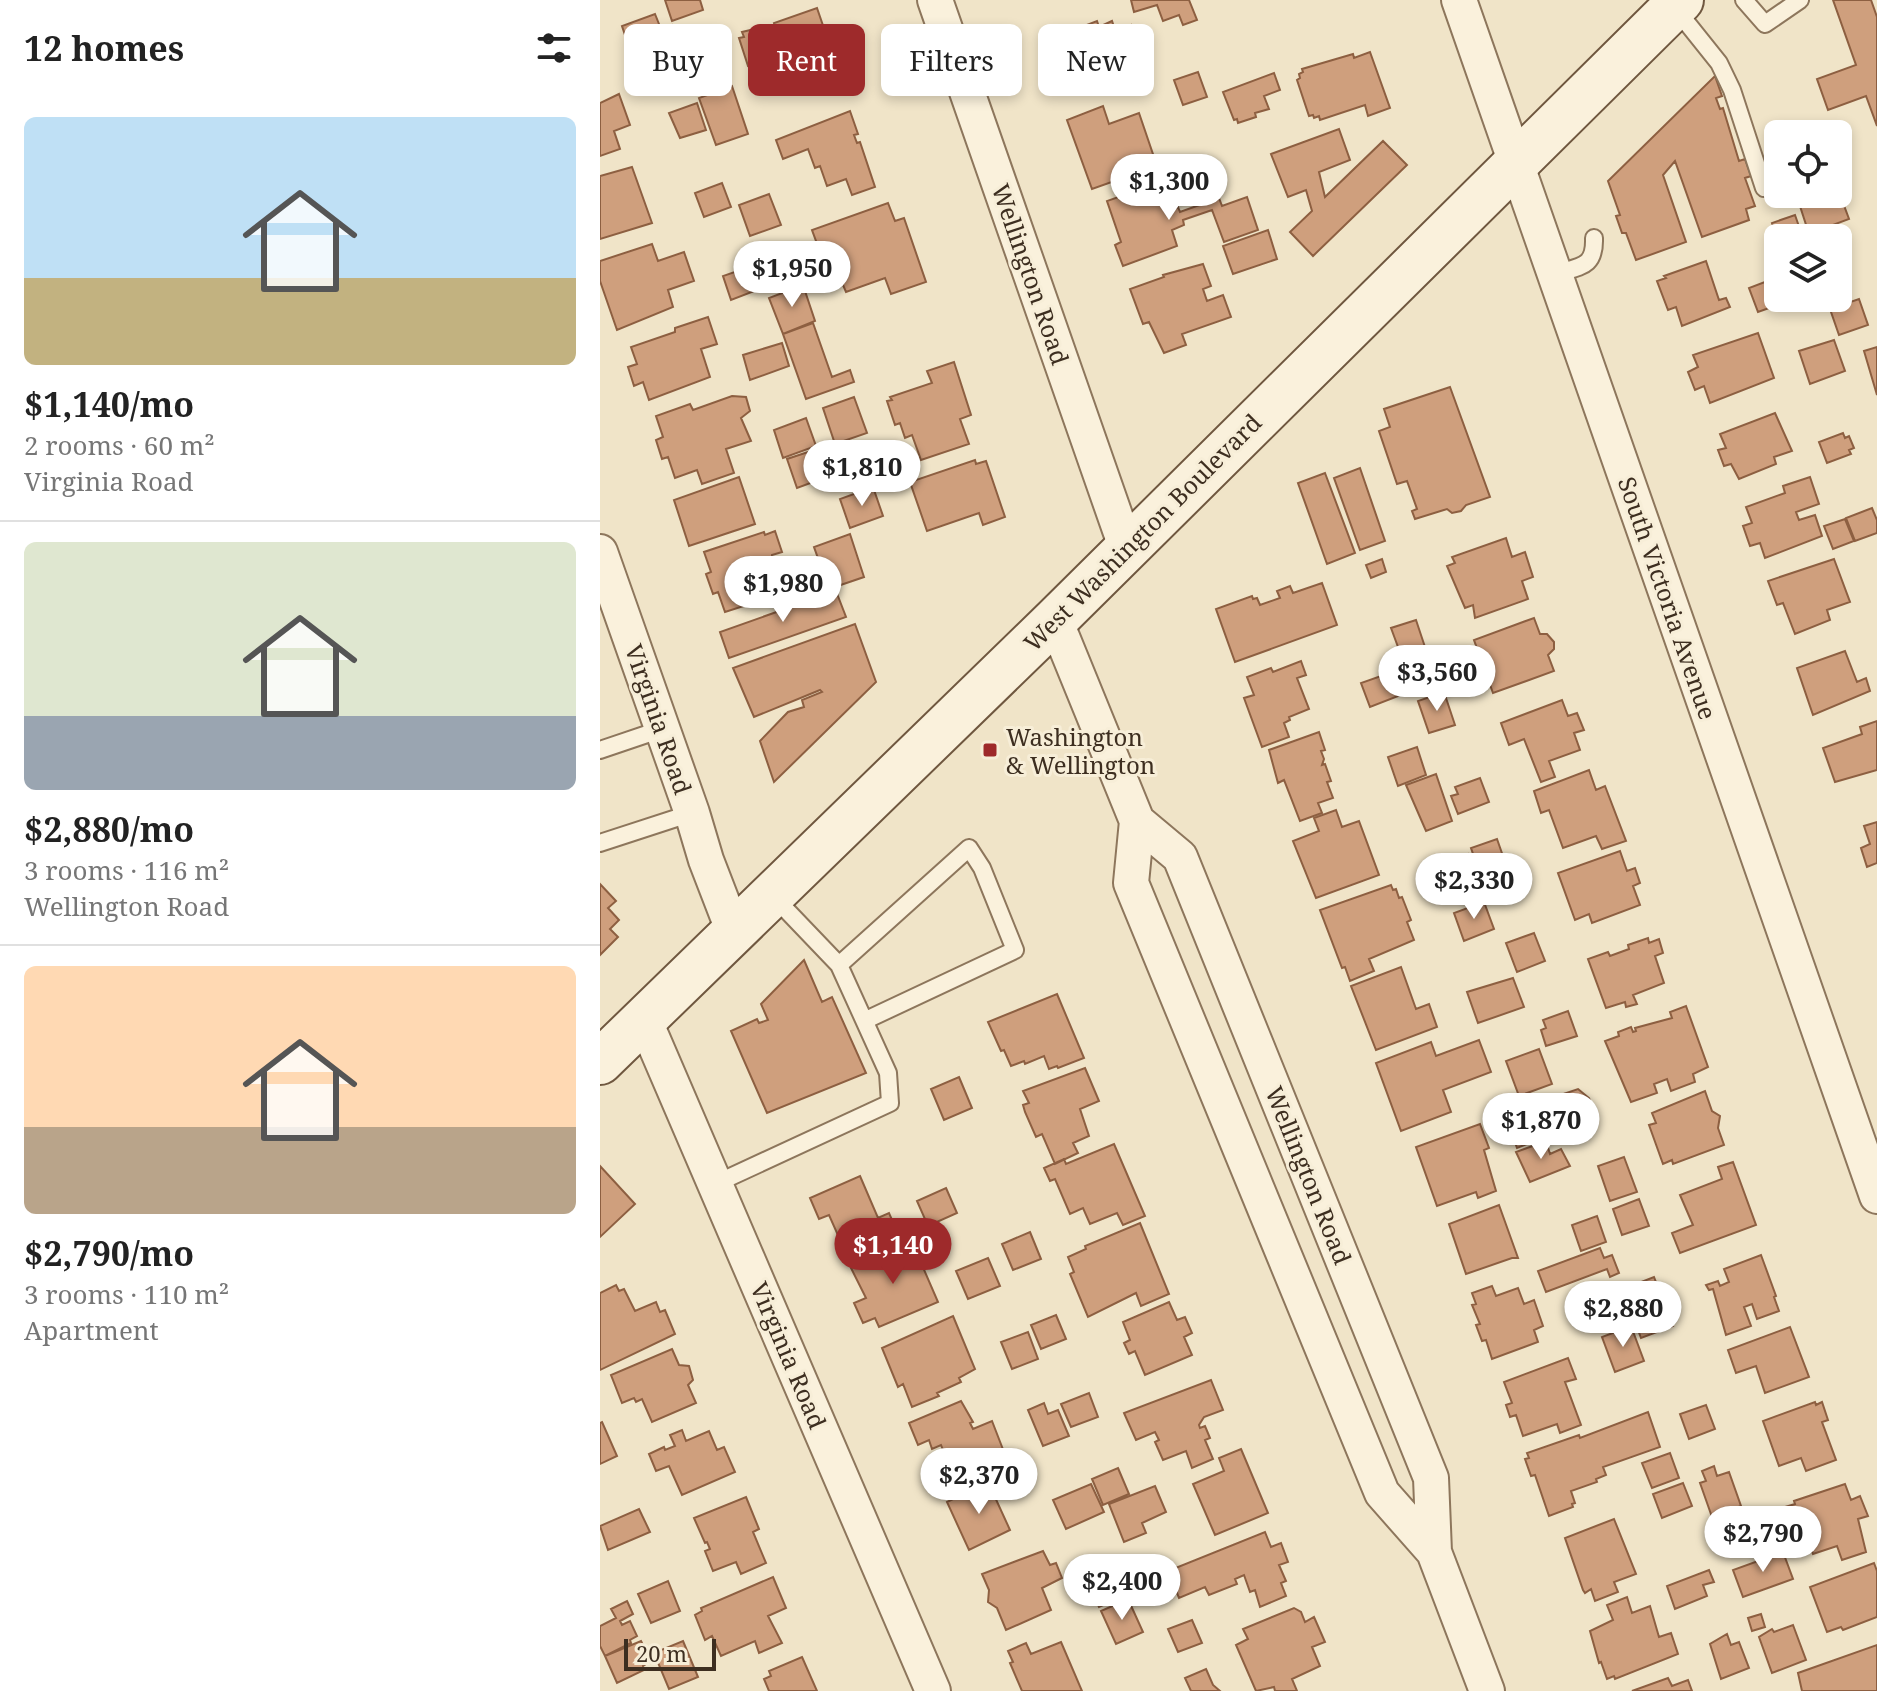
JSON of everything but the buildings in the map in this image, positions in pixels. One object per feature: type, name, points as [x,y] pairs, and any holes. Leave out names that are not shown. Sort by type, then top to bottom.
[{"type":"main road","name":"West Washington Boulevard","points":[[600,1062],[1055,620],[1678,4]]},
{"type":"street","name":"Wellington Road","points":[[935,0],[1126,547]]},
{"type":"street","name":"South Victoria Avenue","points":[[1459,0],[1877,1196]]},
{"type":"street","name":"Virginia Road","points":[[600,552],[733,930]]},
{"type":"street","name":"Wellington Road","points":[[1055,620],[1137,821],[1131,883],[1382,1493],[1434,1552]]},
{"type":"street","name":"Wellington Road","points":[[1137,821],[1180,857],[1431,1478],[1434,1552],[1487,1691]]},
{"type":"street","name":"Virginia Road","points":[[644,1019],[933,1691]]},
{"type":"street","points":[[1196,1040],[1247,1021]]},
{"type":"street","points":[[1217,1090],[1268,1074]]},
{"type":"street","points":[[1275,1233],[1324,1213]]},
{"type":"street","points":[[1297,1285],[1345,1267]]},
{"type":"lane","points":[[1744,0],[1765,24],[1800,0]]},
{"type":"lane","points":[[1678,4],[1719,63],[1732,90],[1764,188]]},
{"type":"lane","points":[[1555,274],[1591,261],[1595,255],[1594,238]]},
{"type":"lane","points":[[600,750],[662,729]]},
{"type":"lane","points":[[600,843],[692,813]]},
{"type":"lane","points":[[839,965],[969,848],[982,868],[1015,950],[866,1020]]},
{"type":"lane","points":[[715,1184],[890,1103],[888,1073],[839,965],[771,894]]},
{"type":"place","name":"Washington & Wellington","points":[[990,750]]}]
